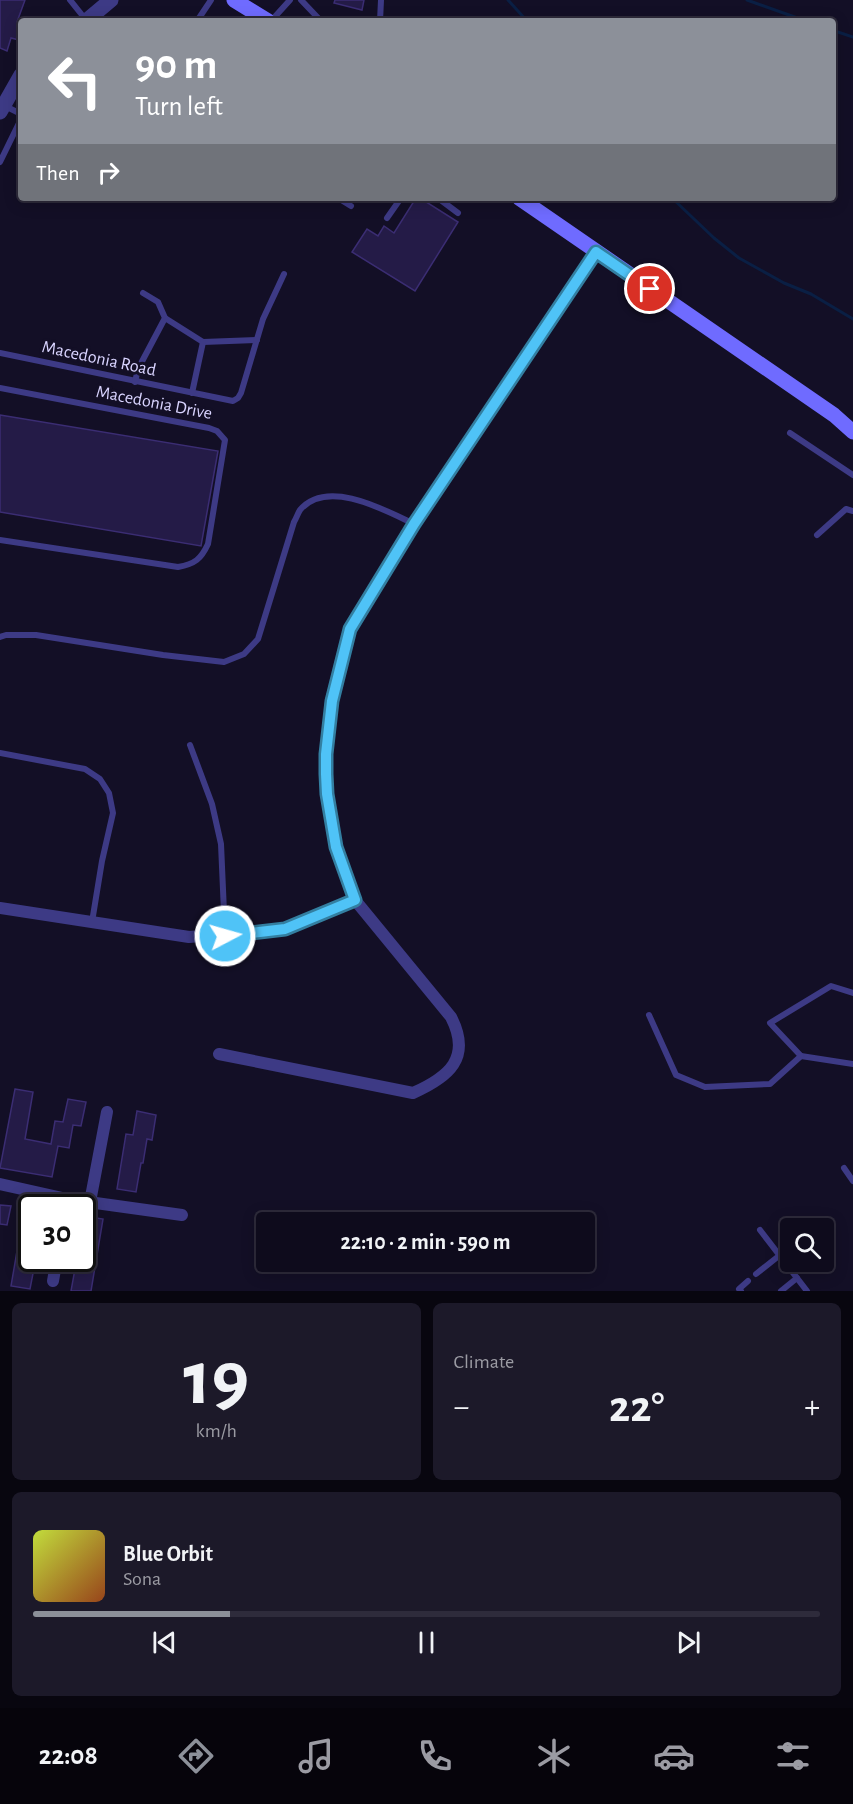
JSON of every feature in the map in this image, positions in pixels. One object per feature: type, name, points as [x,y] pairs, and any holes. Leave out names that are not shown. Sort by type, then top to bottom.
[{"type":"main road","points":[[234,0],[264,18]]},
{"type":"main road","points":[[523,201],[834,415],[853,432]]},
{"type":"street","points":[[90,18],[111,0]]},
{"type":"street","points":[[2,109],[18,80]]},
{"type":"street","points":[[219,1054],[413,1093],[434,1084],[451,1070],[459,1052],[458,1032],[451,1017],[355,900],[336,847],[327,794],[326,754],[332,701],[350,629],[414,524],[596,252]]},
{"type":"street","points":[[0,908],[189,937],[225,936],[285,929],[355,900]]},
{"type":"street","points":[[92,1194],[107,1112]]},
{"type":"street","points":[[0,1184],[35,1194]]},
{"type":"street","points":[[96,1203],[182,1215]]},
{"type":"street","points":[[53,1281],[55,1272]]},
{"type":"lane","points":[[70,0],[84,18]]},
{"type":"lane","points":[[199,18],[211,0]]},
{"type":"lane","points":[[272,18],[290,0]]},
{"type":"lane","points":[[301,0],[318,18]]},
{"type":"lane","points":[[380,18],[381,0]]},
{"type":"lane","points":[[2,109],[18,113]]},
{"type":"lane","points":[[0,162],[18,125]]},
{"type":"lane","points":[[343,201],[351,206]]},
{"type":"lane","points":[[387,218],[399,201]]},
{"type":"lane","points":[[442,201],[458,213]]},
{"type":"lane","points":[[143,293],[158,302],[165,318],[204,342],[257,340],[263,319],[284,274]]},
{"type":"lane","points":[[135,382],[138,369],[165,318]]},
{"type":"lane","name":"Macedonia Road","points":[[0,353],[233,401],[238,398],[257,340]]},
{"type":"lane","points":[[192,393],[204,342]]},
{"type":"lane","name":"Macedonia Drive","points":[[0,388],[209,429],[217,431],[225,440],[208,544],[202,556],[192,565],[178,567],[0,540]]},
{"type":"lane","points":[[790,433],[853,475]]},
{"type":"lane","points":[[0,637],[36,635],[224,662],[244,654],[258,639],[294,522],[301,509],[318,498],[340,497],[369,503],[414,524]]},
{"type":"lane","points":[[817,535],[846,509],[853,511]]},
{"type":"lane","points":[[190,745],[212,804],[221,844],[225,936]]},
{"type":"lane","points":[[0,753],[85,769],[100,779],[109,793],[113,813],[92,922]]},
{"type":"lane","points":[[853,993],[831,986],[770,1023],[801,1056],[853,1064]]},
{"type":"lane","points":[[649,1015],[676,1075],[705,1087],[770,1084],[801,1056]]},
{"type":"lane","points":[[844,1168],[853,1180]]},
{"type":"lane","points":[[756,1274],[780,1255],[760,1230]]},
{"type":"lane","points":[[793,1272],[807,1291]]},
{"type":"lane","points":[[781,1291],[797,1278]]},
{"type":"lane","points":[[741,1291],[739,1288],[748,1281]]},
{"type":"building","points":[[0,0],[25,0],[17,22],[18,40],[11,38],[7,51],[0,48]]},
{"type":"building","points":[[335,0],[364,0],[362,10],[334,3]]},
{"type":"building","points":[[414,201],[425,201],[458,222],[415,291],[352,252],[367,229],[378,236],[384,226],[394,233]]},
{"type":"building","points":[[0,415],[218,451],[201,546],[0,512]]},
{"type":"building","points":[[15,1089],[33,1092],[25,1139],[51,1144],[55,1121],[63,1122],[68,1099],[86,1102],[81,1126],[73,1125],[69,1148],[58,1146],[52,1177],[0,1168]]},
{"type":"building","points":[[137,1111],[156,1115],[152,1140],[147,1139],[136,1192],[117,1189],[126,1134],[133,1135]]},
{"type":"building","points":[[0,1205],[11,1206],[7,1225],[0,1224]]},
{"type":"building","points":[[96,1218],[103,1219],[96,1261]]},
{"type":"building","points":[[18,1245],[18,1272],[33,1272],[30,1289],[11,1286]]},
{"type":"building","points":[[74,1272],[94,1272],[91,1291],[71,1291]]},
{"type":"waterway","points":[[508,0],[524,18]]},
{"type":"waterway","points":[[747,0],[798,18]]},
{"type":"waterway","points":[[836,31],[853,37]]},
{"type":"waterway","points":[[675,201],[739,258],[784,283],[811,294],[853,319]]},
{"type":"route","points":[[225,936],[285,929],[355,900],[336,847],[326,774],[332,701],[350,629],[414,524],[596,252],[650,289]]}]
